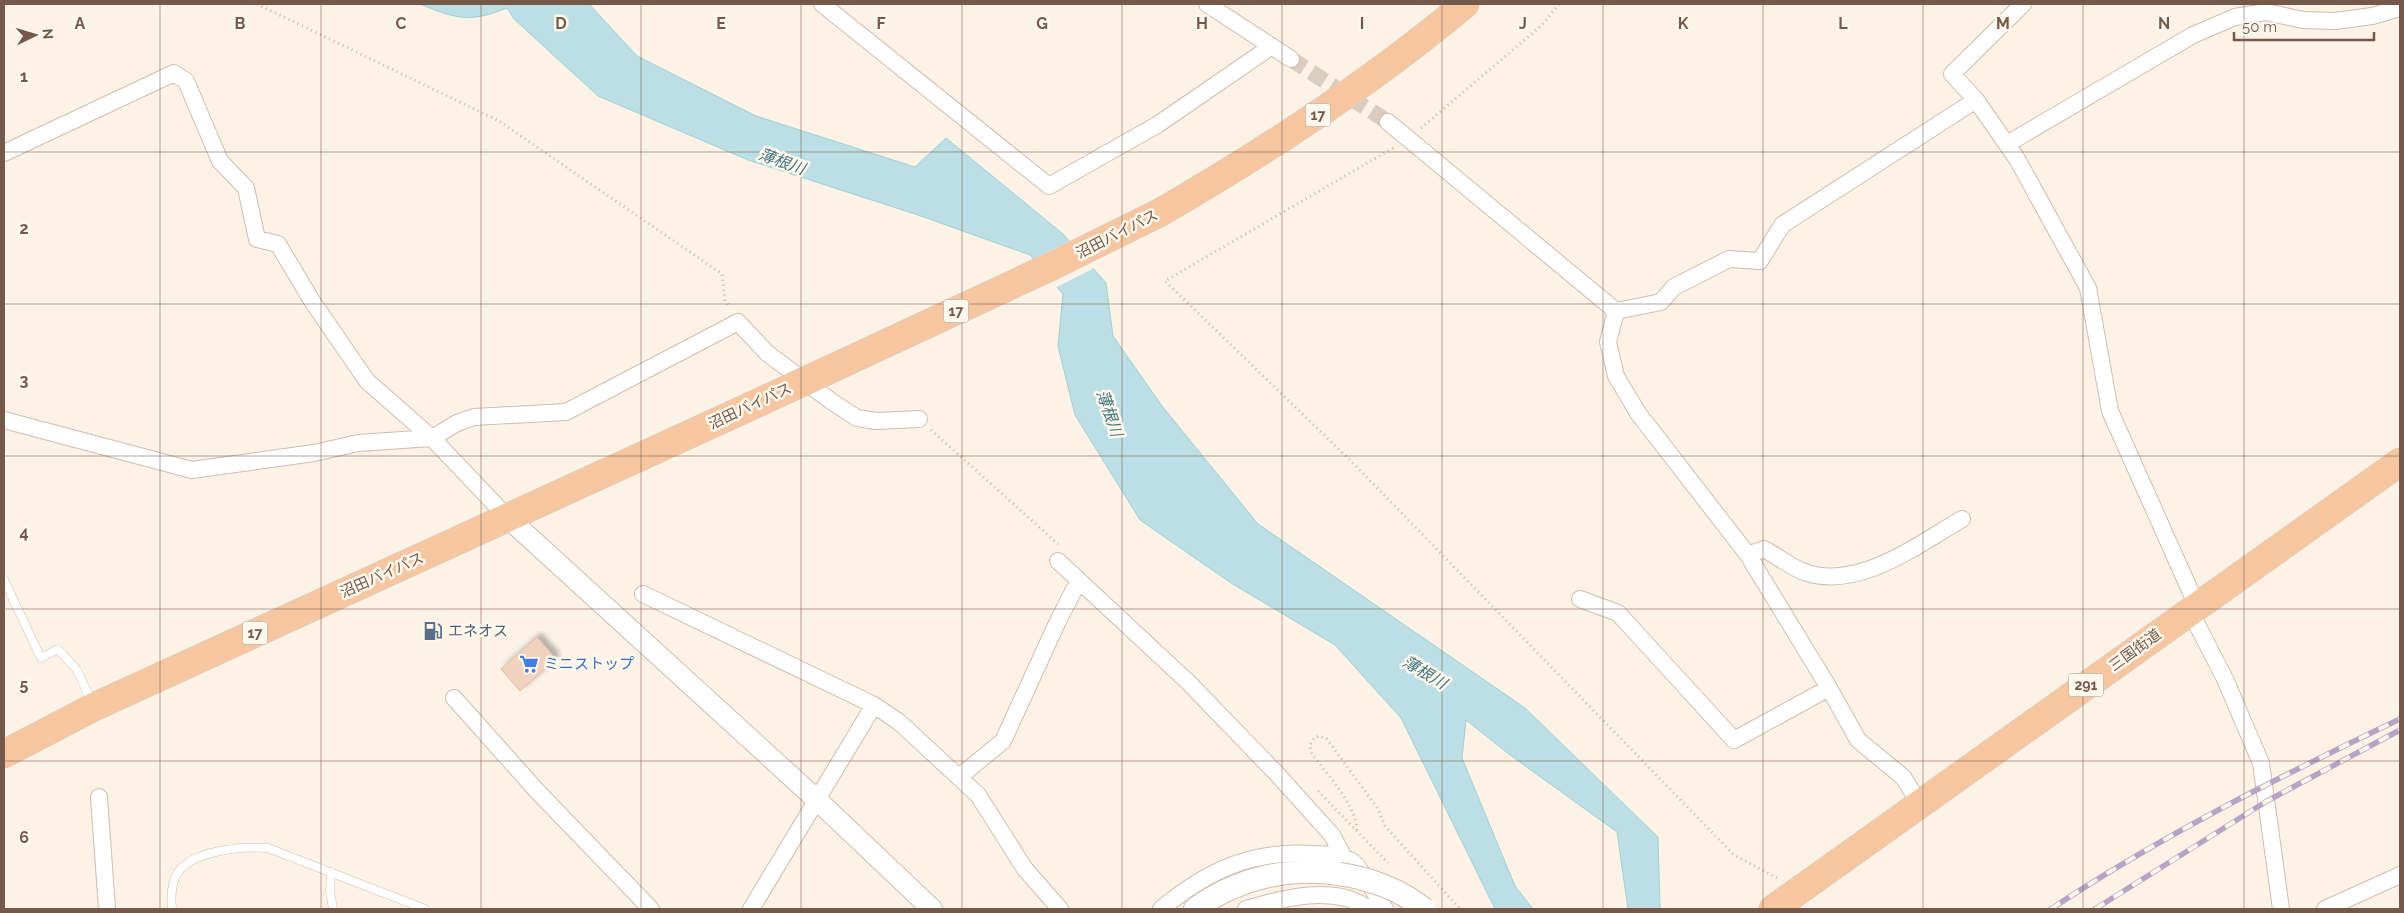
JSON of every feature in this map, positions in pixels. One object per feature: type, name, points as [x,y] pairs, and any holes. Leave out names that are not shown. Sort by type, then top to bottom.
[{"type":"highway","name":"沼田バイパス","points":[[4,754],[94,707],[749,407],[1050,267],[1161,212],[1296,130],[1367,81],[1465,4]]},
{"type":"highway","name":"三国街道","points":[[1773,909],[2400,462]]},
{"type":"main road","points":[[1195,909],[1214,895],[1250,881],[1288,873],[1342,866],[1408,898],[1424,909]]},
{"type":"street","points":[[822,4],[1049,186],[1157,124],[1272,46]]},
{"type":"street","points":[[1207,4],[1291,59]]},
{"type":"street","points":[[2024,4],[1952,74],[1976,100],[2017,159],[2088,288],[2110,411],[2261,763],[2281,909]]},
{"type":"street","points":[[2007,144],[2193,35],[2235,17],[2266,12],[2303,20],[2335,21],[2372,16],[2400,8]]},
{"type":"street","points":[[4,153],[174,73],[186,81],[220,161],[246,188],[257,239],[278,244],[312,301],[367,381],[432,438],[508,518],[817,800],[932,909]]},
{"type":"street","points":[[1616,311],[1661,302],[1674,287],[1729,259],[1760,261],[1782,225],[1976,100]]},
{"type":"street","points":[[1388,122],[1616,311]]},
{"type":"street","points":[[1616,311],[1608,342],[1616,376],[1638,413],[1748,555],[1829,688],[1858,740],[1903,777],[1920,804]]},
{"type":"street","points":[[4,420],[192,470],[314,454],[358,443],[432,438],[457,423],[474,417],[566,412],[738,322],[767,353],[857,418],[876,421],[919,419]]},
{"type":"street","points":[[1748,555],[1764,549],[1804,572],[1835,578],[1873,570],[1962,519]]},
{"type":"street","points":[[1058,561],[1188,682],[1276,773],[1332,835],[1342,866]]},
{"type":"street","points":[[959,778],[1003,741],[1079,580]]},
{"type":"street","points":[[643,594],[874,704],[899,722],[978,795],[1025,869],[1060,909]]},
{"type":"street","points":[[1580,599],[1618,613],[1734,740],[1829,688]]},
{"type":"street","points":[[454,698],[537,792],[651,909]]},
{"type":"street","points":[[751,909],[874,704]]},
{"type":"street","points":[[99,797],[107,909]]},
{"type":"street","points":[[1161,909],[1188,887],[1216,871],[1244,861],[1291,852],[1342,866],[1354,863],[1385,909]]},
{"type":"street","points":[[2325,909],[2400,875]]},
{"type":"street","points":[[1246,909],[1292,897],[1319,896],[1346,898],[1371,909]]},
{"type":"lane","points":[[4,580],[41,658],[58,649],[77,670],[94,707]]},
{"type":"lane","points":[[172,909],[171,898],[175,877],[184,866],[201,856],[222,850],[252,847],[268,848],[425,909]]},
{"type":"lane","points":[[331,872],[330,891],[333,909]]},
{"type":"path","points":[[257,4],[499,121],[722,274],[725,300],[738,322]]},
{"type":"path","points":[[1559,4],[1542,25],[1408,139],[1165,282],[1354,463],[1734,855],[1800,890]]},
{"type":"path","points":[[1357,831],[1356,819],[1349,806],[1311,752],[1310,745],[1314,738],[1319,736],[1327,740],[1378,809],[1385,826],[1460,909]]},
{"type":"water","name":"薄根川","points":[[420,4],[589,4],[637,56],[756,116],[915,167],[946,138],[1063,234],[1106,283],[1113,336],[1162,406],[1258,524],[1525,708],[1658,837],[1660,909],[1628,909],[1617,832],[1510,755],[1466,720],[1462,758],[1515,886],[1533,909],[1495,909],[1401,718],[1335,645],[1231,583],[1140,520],[1075,415],[1058,346],[1063,294],[1030,255],[918,215],[748,160],[598,96],[514,19],[507,8],[483,16],[463,17],[444,13]]},
{"type":"pier","points":[[1072,240],[1096,267],[1055,288],[1031,260]]},
{"type":"building","name":"ミニストップ","points":[[537,637],[556,659],[520,691],[501,669]]},
{"type":"tunnel","points":[[1291,59],[1388,122]]},
{"type":"railway","points":[[2051,909],[2135,857],[2222,808],[2400,719]]},
{"type":"railway","points":[[2095,909],[2267,801],[2400,730]]},
{"type":"place","name":"エネオス","points":[[433,631]]},
{"type":"place","name":"ミニストップ","points":[[529,664]]}]
